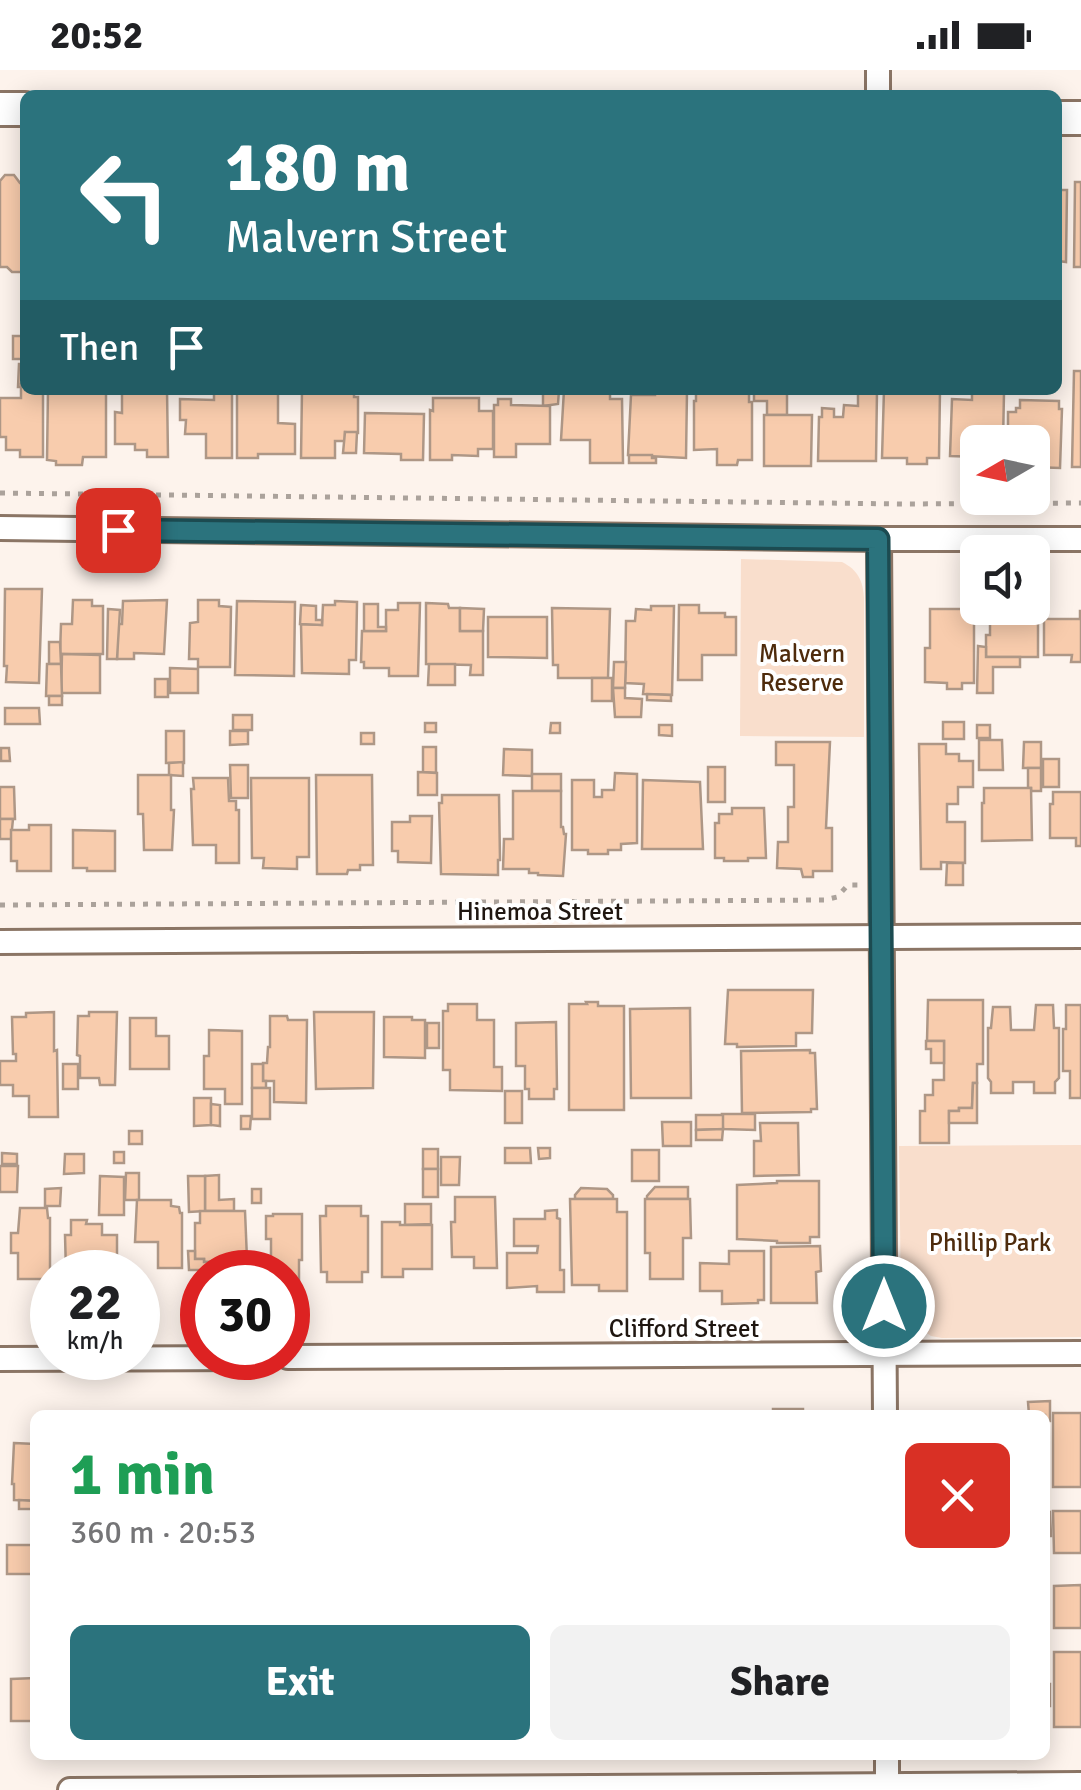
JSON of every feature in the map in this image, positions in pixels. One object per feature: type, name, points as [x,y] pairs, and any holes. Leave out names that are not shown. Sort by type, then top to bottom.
[{"type":"street","points":[[0,528],[1081,539]]},
{"type":"street","points":[[878,539],[884,1410]]},
{"type":"street","name":"Hinemoa Street","points":[[0,942],[1081,936]]},
{"type":"street","name":"Clifford Street","points":[[310,1357],[1081,1353]]},
{"type":"street","points":[[0,1359],[180,1358]]},
{"type":"street","points":[[887,1760],[887,1786]]},
{"type":"street","points":[[70,1790],[1081,1784]]},
{"type":"path","points":[[0,493],[1081,503]]},
{"type":"path","points":[[0,905],[824,900],[837,897],[848,884],[860,884]]},
{"type":"green space","name":"Malvern Reserve","points":[[741,559],[842,562],[856,572],[864,598],[864,737],[740,736]]},
{"type":"green space","name":"Phillip Park","points":[[1081,1145],[1081,1337],[942,1338],[931,1336],[911,1322],[901,1300],[899,1146]]},
{"type":"building","points":[[5,175],[14,175],[20,183],[20,272],[0,267],[0,181]]},
{"type":"building","points":[[1075,182],[1081,182],[1081,267],[1074,267]]},
{"type":"building","points":[[1062,190],[1067,190],[1066,262],[1062,262]]},
{"type":"building","points":[[13,336],[20,336],[20,359],[13,359]]},
{"type":"building","points":[[1074,371],[1081,371],[1081,467],[1072,467]]},
{"type":"building","points":[[43,395],[43,457],[20,457],[20,450],[6,450],[6,437],[0,437],[0,398]]},
{"type":"building","points":[[48,395],[106,395],[106,457],[83,457],[82,465],[56,465],[56,461],[47,460]]},
{"type":"building","points":[[122,395],[167,395],[168,457],[147,457],[147,450],[135,450],[135,444],[115,444],[115,412],[122,413]]},
{"type":"building","points":[[214,395],[232,395],[232,458],[206,458],[206,434],[185,434],[186,420],[180,420],[180,399],[214,400]]},
{"type":"building","points":[[237,395],[278,395],[278,423],[295,424],[295,454],[237,458]]},
{"type":"building","points":[[302,395],[358,397],[358,433],[345,432],[345,441],[335,441],[335,458],[301,458]]},
{"type":"building","points":[[543,395],[559,395],[558,404],[543,406]]},
{"type":"building","points":[[564,395],[610,395],[610,399],[622,399],[623,463],[590,463],[590,440],[561,440]]},
{"type":"building","points":[[631,395],[687,395],[686,458],[628,455]]},
{"type":"building","points":[[696,395],[749,395],[752,460],[717,465],[717,449],[694,450]]},
{"type":"building","points":[[754,395],[787,395],[787,415],[767,415],[767,401],[754,401]]},
{"type":"building","points":[[858,395],[877,395],[876,461],[818,461],[822,408],[834,409],[834,417],[843,417],[844,405],[858,406]]},
{"type":"building","points":[[884,395],[940,395],[939,458],[927,458],[927,464],[907,464],[907,458],[882,458]]},
{"type":"building","points":[[1004,395],[1003,425],[960,425],[960,456],[950,456],[952,399]]},
{"type":"building","points":[[433,398],[479,398],[479,411],[493,411],[493,449],[478,449],[478,456],[452,455],[452,460],[430,460]]},
{"type":"building","points":[[498,399],[511,399],[511,405],[550,406],[550,444],[516,444],[516,457],[494,457],[494,405],[498,405]]},
{"type":"building","points":[[1020,400],[1059,401],[1060,468],[1050,468],[1050,425],[1008,425],[1008,412],[1020,408]]},
{"type":"building","points":[[365,413],[424,414],[423,460],[401,460],[401,454],[364,453]]},
{"type":"building","points":[[764,415],[812,415],[811,466],[764,466]]},
{"type":"building","points":[[345,432],[357,432],[356,453],[343,453]]},
{"type":"building","points":[[629,455],[652,455],[656,463],[629,463]]},
{"type":"building","points":[[5,589],[42,589],[39,683],[6,682]]},
{"type":"building","points":[[73,600],[92,600],[92,606],[103,606],[103,654],[60,654],[61,624],[72,624]]},
{"type":"building","points":[[167,600],[164,654],[134,653],[134,659],[117,659],[117,624],[122,624],[123,601]]},
{"type":"building","points":[[198,600],[219,600],[219,606],[231,607],[230,667],[198,667],[198,659],[189,659],[190,623],[198,622]]},
{"type":"building","points":[[237,601],[295,602],[294,676],[235,675]]},
{"type":"building","points":[[335,601],[357,602],[356,660],[349,660],[349,674],[302,673],[301,624],[322,625],[323,605],[335,605]]},
{"type":"building","points":[[398,603],[420,603],[418,676],[389,676],[389,668],[364,668],[361,662],[362,631],[386,631],[386,610],[398,610]]},
{"type":"building","points":[[426,603],[460,608],[460,631],[483,631],[483,675],[470,675],[471,665],[426,664]]},
{"type":"building","points":[[364,604],[378,604],[378,627],[386,627],[386,631],[364,631]]},
{"type":"building","points":[[301,605],[316,606],[316,620],[322,620],[322,625],[300,624]]},
{"type":"building","points":[[679,605],[699,605],[699,613],[736,617],[736,655],[702,655],[702,680],[678,680]]},
{"type":"building","points":[[651,606],[674,606],[672,695],[643,694],[644,684],[625,683],[626,621],[635,621],[636,609],[651,610]]},
{"type":"building","points":[[460,608],[484,609],[483,631],[460,631]]},
{"type":"building","points":[[552,608],[610,609],[608,678],[558,678],[558,665],[553,665]]},
{"type":"building","points":[[108,609],[120,610],[117,659],[107,659]]},
{"type":"building","points":[[930,609],[960,609],[960,625],[974,625],[974,683],[962,683],[962,689],[947,689],[947,683],[925,682],[925,648],[930,648]]},
{"type":"building","points":[[1081,611],[1081,662],[1071,662],[1072,655],[1044,655],[1044,625],[1050,625],[1050,619],[1080,619]]},
{"type":"building","points":[[488,617],[547,617],[547,658],[488,657]]},
{"type":"building","points":[[990,625],[1038,625],[1038,657],[986,657],[986,635],[990,635]]},
{"type":"building","points":[[49,642],[60,642],[61,664],[49,664]]},
{"type":"building","points":[[978,646],[986,647],[986,657],[1020,657],[1020,667],[993,667],[993,693],[977,693]]},
{"type":"building","points":[[62,654],[100,655],[100,693],[61,693]]},
{"type":"building","points":[[614,662],[626,662],[625,688],[613,688]]},
{"type":"building","points":[[47,664],[61,664],[62,696],[46,696]]},
{"type":"building","points":[[429,664],[455,664],[455,685],[428,685]]},
{"type":"building","points":[[170,668],[198,669],[198,693],[170,693]]},
{"type":"building","points":[[592,678],[612,678],[612,701],[592,701]]},
{"type":"building","points":[[155,679],[168,679],[168,697],[155,697]]},
{"type":"building","points":[[613,688],[625,688],[625,698],[642,699],[641,717],[615,717]]},
{"type":"building","points":[[647,694],[671,695],[671,701],[647,700]]},
{"type":"building","points":[[49,696],[62,696],[62,705],[49,705]]},
{"type":"building","points":[[5,708],[39,708],[40,724],[5,724]]},
{"type":"building","points":[[233,715],[252,715],[252,730],[233,730]]},
{"type":"building","points":[[943,722],[964,722],[964,739],[943,739]]},
{"type":"building","points":[[425,723],[436,723],[436,732],[425,732]]},
{"type":"building","points":[[551,723],[560,723],[560,733],[550,733]]},
{"type":"building","points":[[659,725],[672,725],[672,736],[659,735]]},
{"type":"building","points":[[977,725],[990,725],[990,738],[977,738]]},
{"type":"building","points":[[166,731],[184,731],[184,763],[166,763]]},
{"type":"building","points":[[230,731],[248,731],[248,744],[230,745]]},
{"type":"building","points":[[361,733],[374,733],[374,744],[361,744]]},
{"type":"building","points":[[979,740],[1002,740],[1003,770],[979,770]]},
{"type":"building","points":[[776,742],[830,742],[826,828],[832,828],[832,871],[813,871],[813,877],[803,877],[801,869],[777,868],[778,842],[788,842],[788,807],[794,807],[794,765],[776,765]]},
{"type":"building","points":[[1024,742],[1041,742],[1041,768],[1023,768]]},
{"type":"building","points":[[919,744],[946,744],[946,754],[959,754],[959,761],[973,761],[973,787],[958,787],[958,804],[947,804],[947,822],[965,822],[965,863],[941,862],[941,869],[921,869]]},
{"type":"building","points":[[423,747],[436,747],[436,773],[423,772]]},
{"type":"building","points":[[1,748],[9,748],[10,761],[1,761]]},
{"type":"building","points":[[504,749],[532,750],[532,776],[503,775]]},
{"type":"building","points":[[1043,759],[1059,759],[1059,787],[1043,787]]},
{"type":"building","points":[[183,762],[183,776],[169,775],[169,763]]},
{"type":"building","points":[[230,765],[248,765],[248,798],[231,798]]},
{"type":"building","points":[[708,767],[725,767],[725,802],[708,802]]},
{"type":"building","points":[[1028,768],[1041,768],[1041,791],[1028,788]]},
{"type":"building","points":[[418,772],[437,773],[437,795],[418,795]]},
{"type":"building","points":[[615,773],[637,774],[637,843],[621,844],[621,850],[608,850],[608,854],[572,850],[572,780],[594,780],[594,797],[602,797],[602,790],[614,790]]},
{"type":"building","points":[[532,774],[561,774],[561,791],[532,791]]},
{"type":"building","points":[[138,775],[171,775],[172,850],[144,850],[143,814],[138,814]]},
{"type":"building","points":[[316,775],[372,775],[373,865],[360,865],[360,870],[348,870],[347,874],[317,874]]},
{"type":"building","points":[[193,778],[228,778],[229,801],[236,801],[239,810],[239,863],[216,863],[216,845],[193,845]]},
{"type":"building","points":[[251,778],[309,778],[309,857],[297,857],[297,869],[263,868],[264,858],[252,858]]},
{"type":"building","points":[[643,780],[700,782],[703,849],[642,849]]},
{"type":"building","points":[[0,787],[14,787],[15,819],[0,819]]},
{"type":"building","points":[[984,788],[1031,788],[1032,840],[982,841]]},
{"type":"building","points":[[513,791],[561,791],[561,827],[566,834],[563,876],[538,875],[529,873],[529,869],[503,869],[504,839],[513,839]]},
{"type":"building","points":[[1053,792],[1081,792],[1081,846],[1076,846],[1076,838],[1050,838]]},
{"type":"building","points":[[442,795],[499,795],[498,875],[441,874]]},
{"type":"building","points":[[732,808],[764,808],[766,858],[715,858],[715,823],[719,823],[719,814],[732,814]]},
{"type":"building","points":[[410,816],[432,816],[431,863],[398,862],[398,851],[392,851],[392,822],[410,822]]},
{"type":"building","points":[[0,819],[13,819],[11,839],[0,839]]},
{"type":"building","points":[[29,825],[51,825],[51,871],[17,871],[17,861],[11,861],[11,830],[29,830]]},
{"type":"building","points":[[73,830],[115,831],[115,871],[73,868]]},
{"type":"building","points":[[947,863],[963,863],[963,885],[946,885]]},
{"type":"building","points":[[728,990],[813,990],[812,1033],[796,1033],[796,1046],[725,1044]]},
{"type":"building","points":[[928,1000],[983,1000],[983,1064],[977,1064],[972,1108],[949,1111],[949,1143],[920,1143],[920,1111],[925,1111],[925,1095],[933,1095],[933,1080],[944,1080],[944,1041],[927,1041]]},
{"type":"building","points":[[448,1004],[477,1004],[477,1020],[494,1020],[494,1067],[502,1067],[502,1091],[450,1090],[450,1070],[443,1070],[443,1011],[448,1011]]},
{"type":"building","points":[[569,1004],[624,1006],[624,1110],[569,1110]]},
{"type":"building","points":[[1036,1005],[1053,1005],[1054,1028],[1059,1028],[1059,1078],[1055,1093],[1034,1093],[1034,1082],[1013,1082],[1013,1093],[991,1093],[988,1028],[993,1007],[1010,1007],[1011,1030],[1034,1030]]},
{"type":"building","points":[[1066,1005],[1081,1005],[1081,1098],[1070,1098],[1070,1071],[1063,1071]]},
{"type":"building","points":[[690,1008],[691,1098],[631,1098],[630,1009]]},
{"type":"building","points":[[54,1012],[58,1117],[29,1117],[29,1096],[13,1096],[13,1085],[0,1085],[0,1061],[16,1061],[12,1017]]},
{"type":"building","points":[[89,1012],[117,1012],[115,1085],[100,1085],[99,1078],[80,1078],[78,1016],[89,1016]]},
{"type":"building","points":[[314,1012],[374,1012],[373,1088],[316,1089]]},
{"type":"building","points":[[270,1016],[307,1020],[306,1103],[274,1102],[274,1081],[263,1081],[263,1063],[267,1063],[270,1047]]},
{"type":"building","points":[[384,1017],[425,1020],[425,1058],[384,1057]]},
{"type":"building","points":[[130,1018],[156,1018],[156,1036],[169,1036],[169,1069],[130,1069]]},
{"type":"building","points":[[556,1022],[554,1099],[529,1099],[525,1066],[516,1066],[516,1023]]},
{"type":"building","points":[[427,1023],[439,1023],[439,1048],[427,1048]]},
{"type":"building","points":[[209,1030],[242,1031],[242,1104],[225,1104],[225,1089],[204,1089]]},
{"type":"building","points":[[926,1041],[944,1041],[944,1063],[931,1063],[931,1049],[926,1049]]},
{"type":"building","points":[[741,1051],[815,1053],[817,1109],[742,1113]]},
{"type":"building","points":[[63,1064],[78,1064],[78,1089],[63,1089]]},
{"type":"building","points":[[252,1064],[263,1064],[266,1088],[252,1088]]},
{"type":"building","points":[[973,1083],[977,1083],[977,1123],[949,1123],[949,1111],[972,1108]]},
{"type":"building","points":[[252,1088],[270,1088],[270,1119],[252,1119]]},
{"type":"building","points":[[505,1091],[522,1091],[522,1123],[505,1123]]},
{"type":"building","points":[[194,1098],[211,1098],[211,1125],[194,1126]]},
{"type":"building","points":[[211,1104],[220,1105],[220,1126],[211,1125]]},
{"type":"building","points":[[722,1114],[755,1114],[755,1130],[723,1129]]},
{"type":"building","points":[[696,1115],[723,1115],[723,1129],[696,1130]]},
{"type":"building","points":[[241,1116],[251,1116],[250,1129],[241,1129]]},
{"type":"building","points":[[662,1122],[691,1122],[691,1146],[663,1146]]},
{"type":"building","points":[[760,1123],[798,1123],[799,1175],[754,1176],[754,1141],[761,1141]]},
{"type":"building","points":[[723,1129],[722,1140],[696,1140],[696,1130]]},
{"type":"building","points":[[129,1131],[142,1131],[142,1144],[129,1144]]},
{"type":"building","points":[[505,1148],[530,1148],[531,1163],[505,1163]]},
{"type":"building","points":[[538,1148],[550,1148],[550,1158],[539,1159]]},
{"type":"building","points":[[423,1149],[438,1149],[438,1169],[423,1169]]},
{"type":"building","points":[[632,1150],[659,1150],[659,1181],[632,1181]]},
{"type":"building","points":[[114,1152],[124,1152],[124,1163],[114,1163]]},
{"type":"building","points":[[2,1153],[17,1154],[17,1164],[2,1164]]},
{"type":"building","points":[[65,1154],[84,1154],[84,1173],[64,1174]]},
{"type":"building","points":[[441,1157],[460,1157],[459,1185],[441,1185]]},
{"type":"building","points":[[0,1166],[18,1166],[17,1192],[0,1192]]},
{"type":"building","points":[[423,1169],[438,1169],[438,1197],[423,1197]]},
{"type":"building","points":[[126,1173],[139,1173],[139,1200],[125,1200]]},
{"type":"building","points":[[219,1175],[219,1200],[234,1199],[234,1211],[205,1211],[205,1176]]},
{"type":"building","points":[[100,1176],[124,1177],[124,1215],[99,1215]]},
{"type":"building","points":[[188,1176],[205,1176],[205,1211],[189,1212]]},
{"type":"building","points":[[819,1181],[819,1237],[810,1237],[810,1243],[737,1239],[737,1185]]},
{"type":"building","points":[[655,1187],[688,1187],[688,1199],[647,1199]]},
{"type":"building","points":[[61,1188],[60,1206],[45,1206],[45,1189]]},
{"type":"building","points":[[581,1188],[607,1189],[613,1199],[575,1199]]},
{"type":"building","points":[[252,1189],[261,1189],[261,1203],[252,1203]]},
{"type":"building","points":[[455,1197],[495,1197],[497,1268],[474,1268],[474,1257],[452,1257]]},
{"type":"building","points":[[570,1199],[617,1199],[617,1212],[627,1212],[627,1291],[599,1291],[599,1285],[572,1285]]},
{"type":"building","points":[[645,1199],[690,1199],[691,1238],[683,1238],[683,1279],[650,1279],[650,1253],[645,1253]]},
{"type":"building","points":[[137,1200],[171,1200],[171,1206],[179,1207],[180,1268],[160,1268],[158,1242],[135,1242]]},
{"type":"building","points":[[405,1204],[431,1204],[431,1224],[405,1225]]},
{"type":"building","points":[[326,1206],[361,1206],[361,1216],[368,1216],[368,1272],[362,1272],[362,1282],[327,1282],[327,1272],[321,1272],[320,1216],[326,1216]]},
{"type":"building","points":[[20,1208],[47,1208],[50,1250],[30,1250],[30,1279],[18,1279],[18,1253],[11,1253],[11,1233],[18,1233]]},
{"type":"building","points":[[557,1210],[564,1292],[537,1292],[537,1286],[507,1288],[507,1253],[537,1253],[538,1246],[514,1246],[514,1219],[545,1219],[545,1211]]},
{"type":"building","points":[[200,1211],[245,1211],[247,1250],[195,1250],[195,1223],[200,1223]]},
{"type":"building","points":[[302,1214],[302,1250],[271,1250],[271,1239],[266,1239],[266,1216]]},
{"type":"building","points":[[71,1220],[102,1224],[102,1235],[117,1235],[117,1250],[65,1250],[65,1235],[71,1235]]},
{"type":"building","points":[[382,1222],[432,1225],[432,1269],[403,1269],[403,1277],[382,1277]]},
{"type":"building","points":[[820,1246],[817,1303],[771,1303],[771,1247]]},
{"type":"building","points":[[729,1251],[764,1251],[764,1300],[722,1304],[722,1291],[700,1291],[700,1263],[729,1264]]},
{"type":"building","points":[[1050,1401],[1050,1410],[1029,1410],[1028,1402]]},
{"type":"building","points":[[1053,1413],[1081,1413],[1081,1487],[1053,1487]]},
{"type":"building","points":[[14,1443],[30,1444],[30,1501],[14,1500]]},
{"type":"building","points":[[19,1500],[30,1501],[30,1509],[19,1509]]},
{"type":"building","points":[[1053,1511],[1081,1511],[1081,1553],[1054,1553]]},
{"type":"building","points":[[7,1545],[30,1545],[30,1574],[7,1574]]},
{"type":"building","points":[[1081,1585],[1081,1628],[1054,1628],[1054,1586]]},
{"type":"building","points":[[1054,1652],[1081,1652],[1081,1727],[1054,1727]]},
{"type":"building","points":[[30,1678],[30,1721],[11,1721],[11,1679]]},
{"type":"route","points":[[118,530],[878,539],[884,1306]]}]
